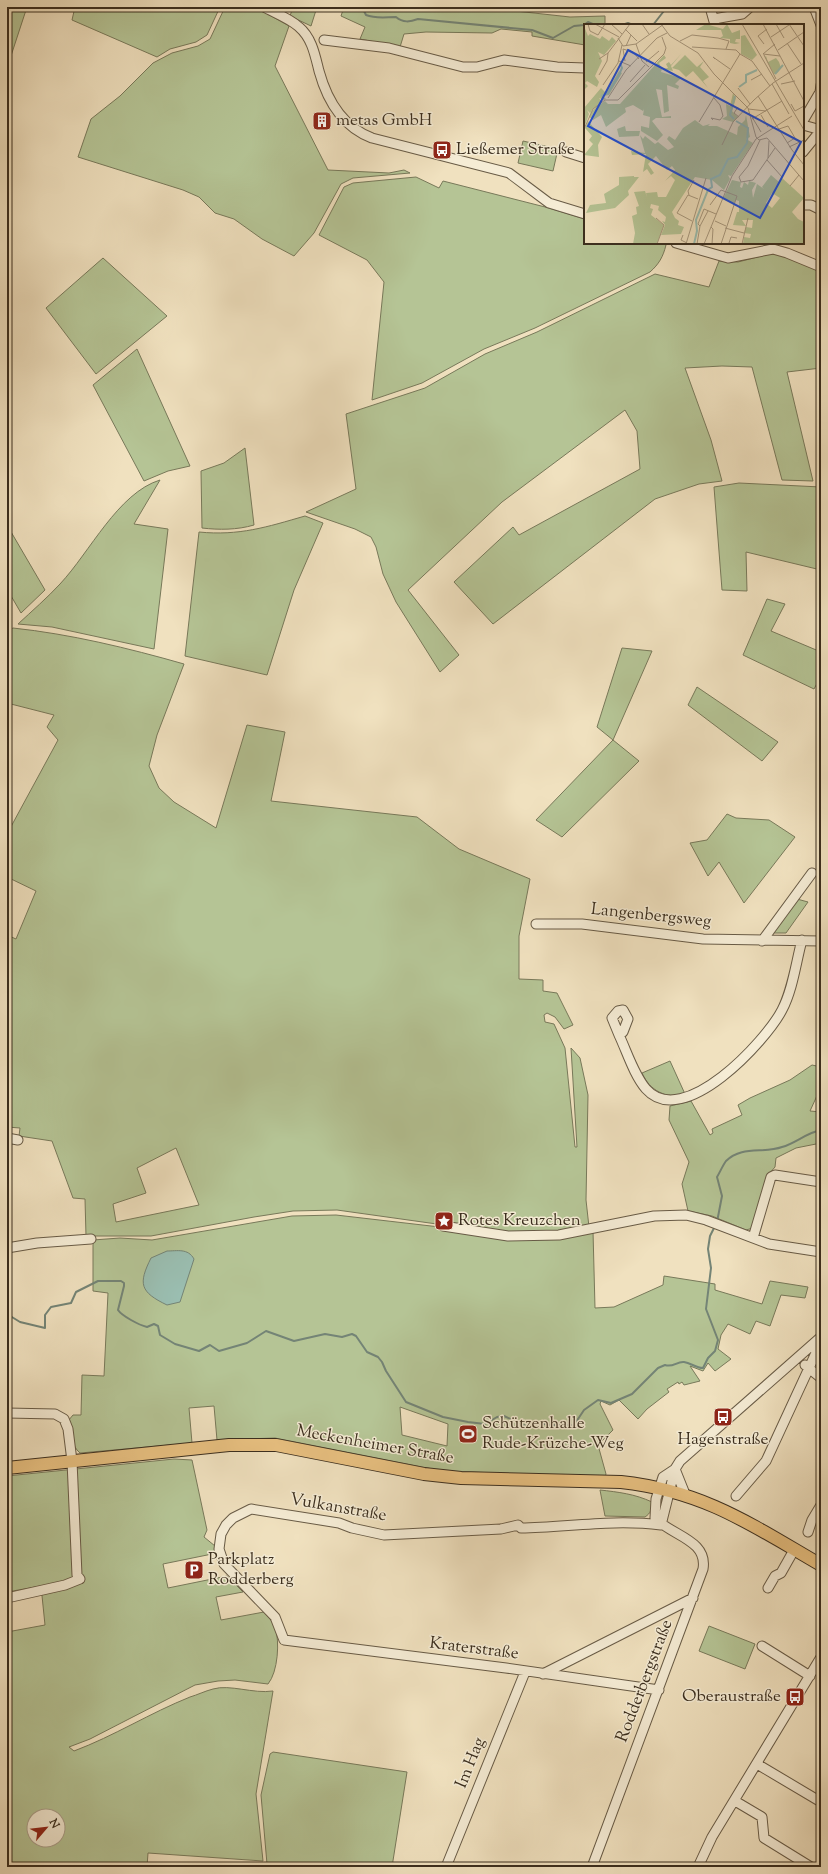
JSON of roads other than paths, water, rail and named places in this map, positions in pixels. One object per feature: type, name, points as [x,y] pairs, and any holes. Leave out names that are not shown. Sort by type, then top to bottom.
[{"type":"main road","name":"Meckenheimer Straße","points":[[7,1468],[229,1445],[276,1445],[424,1474],[461,1478],[621,1482],[664,1489]]},
{"type":"main road","points":[[664,1489],[685,1494],[730,1512],[821,1566]]},
{"type":"street","points":[[264,7],[298,26],[312,47],[329,99],[353,129],[372,138],[441,154],[509,173],[549,203],[584,214]]},
{"type":"street","points":[[710,7],[714,22],[742,14],[750,7]]},
{"type":"street","points":[[814,7],[821,25]]},
{"type":"street","points":[[324,40],[389,48],[463,67],[477,67],[504,60],[557,67],[584,68]]},
{"type":"street","points":[[804,118],[820,92],[821,85]]},
{"type":"street","points":[[804,125],[821,130],[804,151]]},
{"type":"street","points":[[566,152],[584,158]]},
{"type":"street","points":[[804,205],[811,205],[821,210]]},
{"type":"street","points":[[679,244],[728,258],[774,246],[821,267]]},
{"type":"street","points":[[762,941],[812,873]]},
{"type":"street","name":"Langenbergsweg","points":[[536,924],[582,924],[703,938],[762,941],[821,941]]},
{"type":"street","points":[[619,1035],[646,1090],[656,1097],[668,1101],[693,1096],[728,1071],[772,1025],[784,1004],[802,940]]},
{"type":"street","points":[[7,1138],[18,1140]]},
{"type":"street","points":[[753,1238],[771,1177],[775,1175],[821,1182]]},
{"type":"street","points":[[443,1226],[508,1236],[559,1235],[669,1215],[686,1215],[720,1225],[769,1244],[821,1252]]},
{"type":"street","points":[[7,1248],[37,1243],[91,1239]]},
{"type":"street","points":[[661,1524],[655,1518],[664,1489],[663,1477],[675,1469],[689,1451],[719,1428],[821,1337]]},
{"type":"street","points":[[736,1496],[766,1461],[821,1342]]},
{"type":"street","points":[[799,1358],[808,1368],[821,1378]]},
{"type":"street","points":[[7,1413],[54,1414],[64,1419],[68,1428],[78,1460],[77,1575],[80,1579],[65,1586],[7,1598]]},
{"type":"street","points":[[675,1469],[685,1494]]},
{"type":"street","points":[[808,1532],[821,1505]]},
{"type":"street","name":"Vulkanstraße","points":[[284,1640],[275,1617],[228,1570],[220,1556],[219,1541],[226,1525],[237,1516],[251,1509],[339,1522],[352,1528],[381,1535],[501,1528],[518,1525],[521,1528],[619,1522],[661,1524]]},
{"type":"street","name":"Rodderbergstraße","points":[[592,1867],[703,1569],[704,1558],[697,1546],[661,1524]]},
{"type":"street","points":[[768,1588],[775,1576],[781,1573],[794,1550]]},
{"type":"street","points":[[543,1674],[692,1598]]},
{"type":"street","name":"Kraterstraße","points":[[284,1640],[659,1690]]},
{"type":"street","points":[[762,1646],[810,1676]]},
{"type":"street","points":[[698,1867],[712,1837],[821,1657]]},
{"type":"street","name":"Im Hag","points":[[446,1867],[525,1672]]},
{"type":"street","points":[[757,1764],[821,1802]]},
{"type":"street","points":[[735,1801],[762,1817],[764,1838],[811,1867]]},
{"type":"water","points":[[167,1251],[189,1253],[194,1259],[180,1302],[167,1305],[151,1296],[144,1286],[143,1281],[144,1274],[151,1258]]},
{"type":"waterway","points":[[362,7],[366,15],[374,17],[396,17],[407,21],[418,19],[532,30],[553,38],[574,26],[584,25]]},
{"type":"waterway","points":[[654,24],[667,7]]},
{"type":"waterway","points":[[585,24],[588,22],[593,24]]},
{"type":"waterway","points":[[625,24],[630,24]]},
{"type":"waterway","points":[[717,1222],[722,1196],[717,1177],[726,1161],[732,1156],[746,1151],[767,1150],[782,1147],[811,1133],[821,1130]]},
{"type":"waterway","points":[[7,1314],[20,1322],[45,1328],[45,1315],[51,1307],[71,1303],[76,1292],[98,1281],[121,1281],[124,1283],[124,1286],[118,1310],[135,1322],[144,1326],[147,1327],[154,1324],[158,1326],[160,1335],[175,1344],[199,1351],[210,1345],[219,1351],[247,1343],[266,1331],[294,1341],[325,1334],[342,1337],[352,1334],[356,1336],[367,1352],[378,1357],[382,1362],[386,1371],[406,1402],[443,1417],[468,1422],[485,1424],[497,1417],[504,1416],[526,1426],[537,1423],[574,1425],[584,1410],[598,1400],[611,1403],[632,1394],[658,1368],[665,1365],[670,1366],[682,1362],[703,1368],[708,1358],[715,1351],[718,1340],[706,1309],[711,1268],[708,1249],[710,1236],[715,1226]]},
{"type":"place","name":"metas GmbH","points":[[322,121]]},
{"type":"place","name":"Ließemer Straße","points":[[442,150]]},
{"type":"place","name":"Rotes Kreuzchen","points":[[444,1221]]},
{"type":"place","name":"Hagenstraße","points":[[723,1417]]},
{"type":"place","name":"Schützenhalle Rude-Krüzche-Weg","points":[[468,1434]]},
{"type":"place","name":"Parkplatz Rodderberg","points":[[194,1570]]},
{"type":"place","name":"Oberaustraße","points":[[795,1697]]}]
